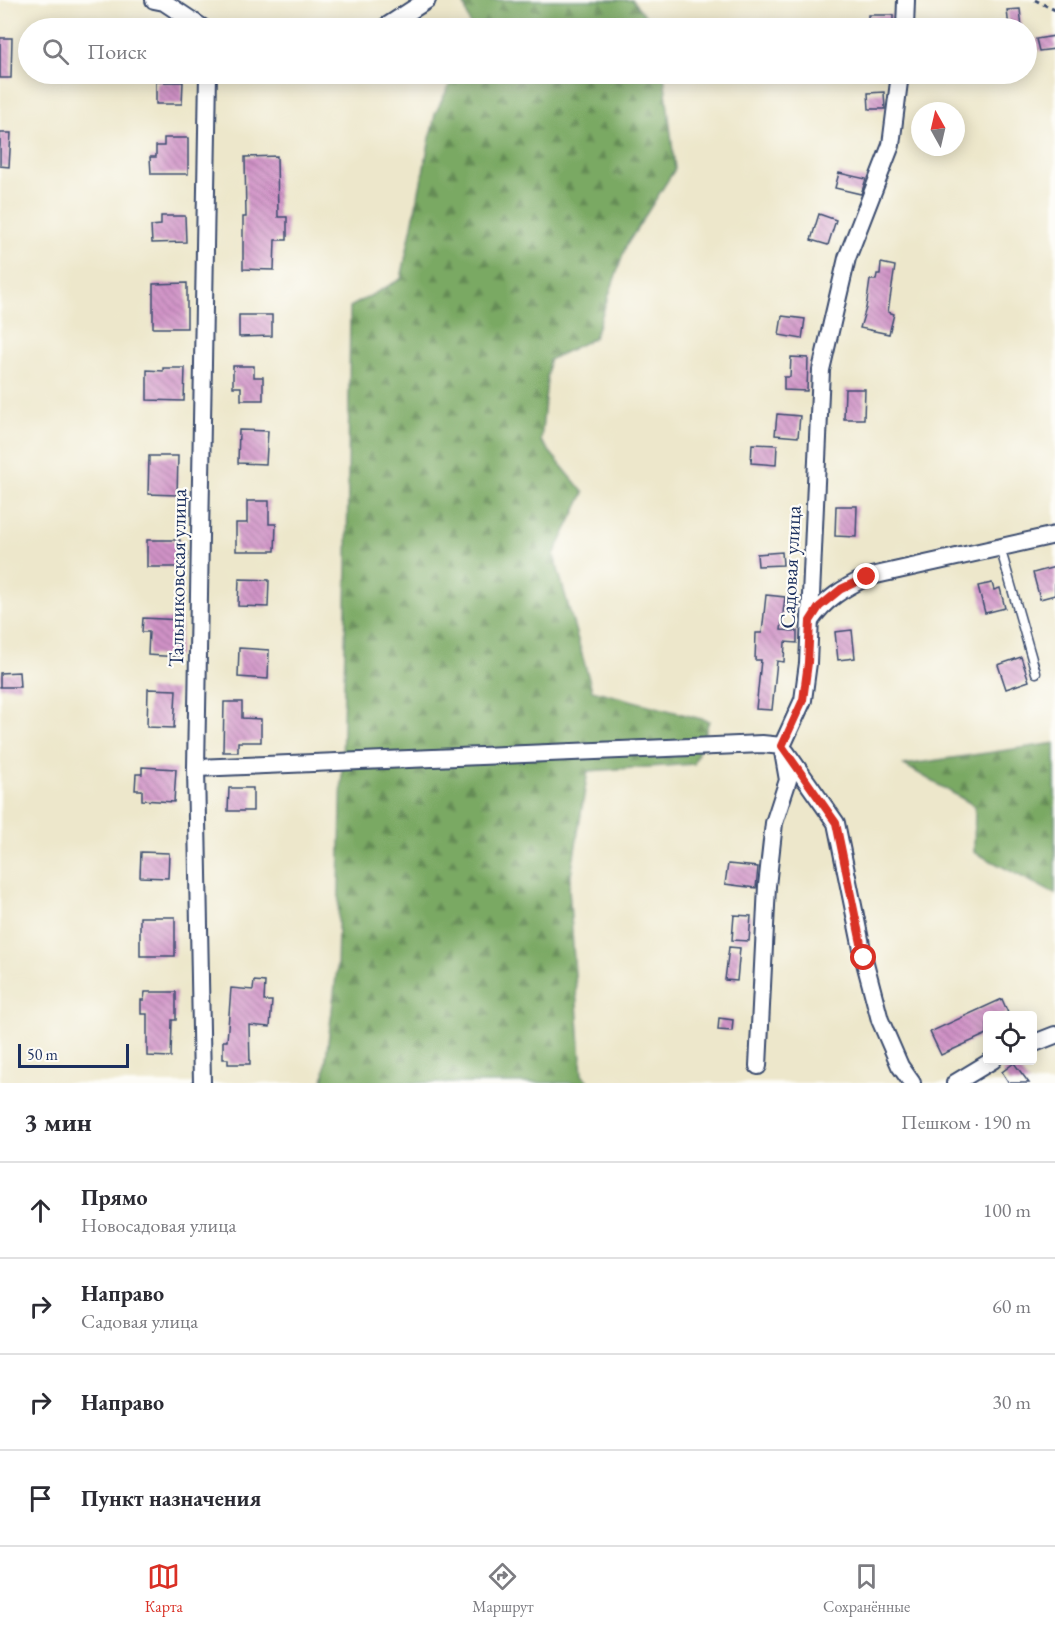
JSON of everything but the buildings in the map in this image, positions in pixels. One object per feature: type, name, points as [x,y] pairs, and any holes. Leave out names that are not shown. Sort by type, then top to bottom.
[{"type":"street","points":[[154,0],[164,2],[188,18]]},
{"type":"street","points":[[399,18],[427,0]]},
{"type":"street","points":[[905,18],[906,0]]},
{"type":"street","name":"Тальниковская улица","points":[[202,1083],[196,768],[208,84]]},
{"type":"street","name":"Садовая улица","points":[[782,746],[803,700],[808,663],[821,370],[847,258],[891,145],[899,84]]},
{"type":"street","points":[[810,621],[819,607],[841,589],[867,577],[1055,535]]},
{"type":"street","points":[[196,768],[762,744],[782,746],[836,823],[864,958],[880,1020],[900,1066],[912,1083]]},
{"type":"street","points":[[758,1066],[766,886],[774,823],[788,780],[782,746]]},
{"type":"street","points":[[1037,1042],[1055,1035]]},
{"type":"street","points":[[955,1083],[985,1065]]},
{"type":"lane","points":[[1000,547],[1036,673]]},
{"type":"path","points":[[1035,0],[1055,10]]},
{"type":"green space","points":[[463,0],[632,0],[647,18],[468,18]]},
{"type":"green space","points":[[450,84],[665,84],[675,169],[626,246],[594,338],[549,360],[541,441],[584,493],[554,555],[592,690],[709,721],[694,764],[588,771],[569,888],[582,1075],[590,1083],[323,1083],[337,969],[347,564],[350,307],[401,279],[435,114]]},
{"type":"green space","points":[[1055,743],[1055,894],[974,852],[975,806],[904,765]]},
{"type":"route","points":[[864,958],[836,823],[782,746],[803,700],[810,621],[819,607],[841,589],[867,577]]}]
